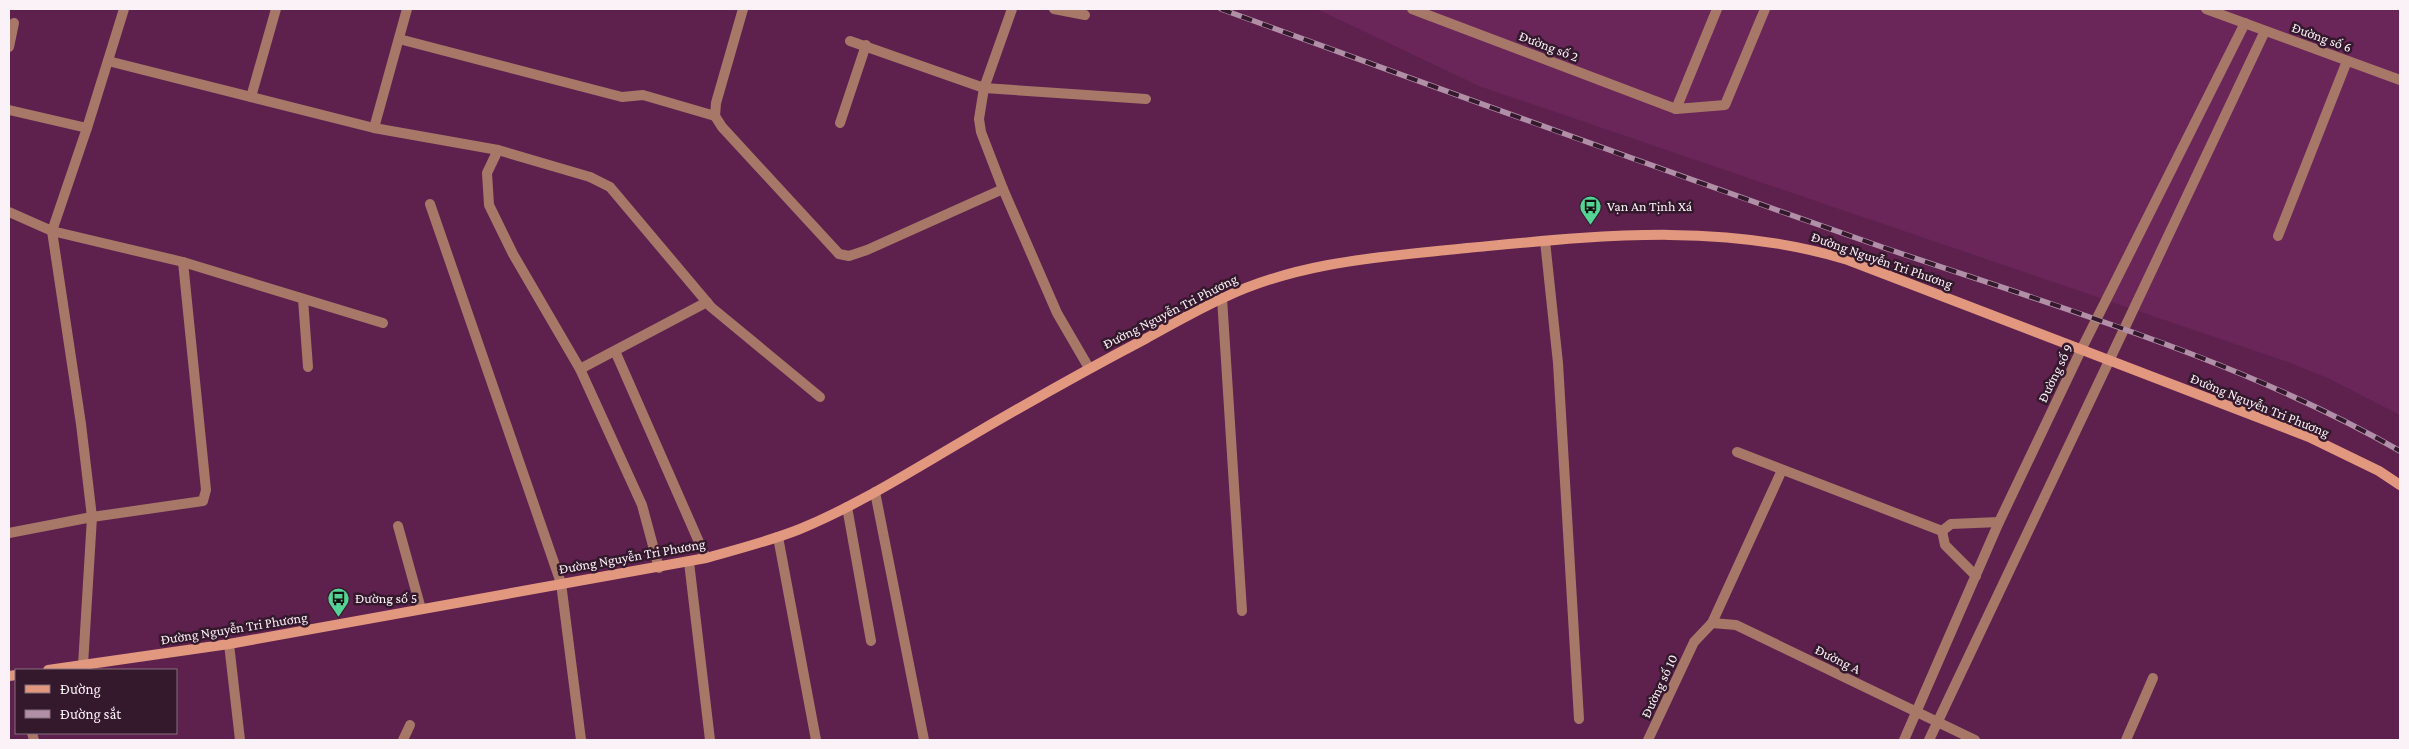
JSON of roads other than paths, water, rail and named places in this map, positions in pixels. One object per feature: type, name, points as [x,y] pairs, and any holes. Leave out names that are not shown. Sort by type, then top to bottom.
[{"type":"main road","name":"Đường Nguyễn Tri Phương","points":[[55,669],[229,644],[561,583],[659,568],[706,558],[778,537],[847,507],[1089,368],[1222,298],[1279,276],[1332,262],[1604,236],[1690,234],[1740,237],[1793,245],[1848,260],[2082,348],[2109,361],[2309,437],[2400,485]]},
{"type":"street","points":[[84,665],[92,517],[81,424],[52,231],[87,128],[124,9]]},
{"type":"street","points":[[250,97],[276,9]]},
{"type":"street","points":[[374,128],[407,9]]},
{"type":"street","points":[[743,9],[716,103],[715,116],[722,127],[839,254],[849,256],[867,250],[1003,189]]},
{"type":"street","points":[[1012,9],[984,88],[979,119],[981,132],[1003,189],[1057,313],[1089,368]]},
{"type":"street","points":[[1054,9],[1086,15]]},
{"type":"street","name":"Đường số 2","points":[[1412,9],[1676,109]]},
{"type":"street","points":[[1717,9],[1676,109],[1725,106],[1766,9]]},
{"type":"street","name":"Đường số 6","points":[[2206,9],[2400,80]]},
{"type":"street","points":[[9,47],[14,23]]},
{"type":"street","name":"Đường số 9","points":[[1904,740],[1999,522],[2082,348],[2245,23]]},
{"type":"street","points":[[1929,740],[2265,31]]},
{"type":"street","points":[[399,39],[622,97],[644,96],[715,116]]},
{"type":"street","points":[[850,41],[984,88],[1146,99]]},
{"type":"street","points":[[840,123],[866,46]]},
{"type":"street","points":[[108,61],[374,128],[498,150],[590,177],[610,187],[707,302],[820,397]]},
{"type":"street","points":[[2278,236],[2347,61]]},
{"type":"street","points":[[9,110],[87,128]]},
{"type":"street","points":[[498,150],[487,173],[489,205],[513,254],[580,369],[642,505],[659,568]]},
{"type":"street","points":[[430,204],[561,583],[581,740]]},
{"type":"street","points":[[9,212],[52,231],[183,262],[383,323]]},
{"type":"street","points":[[1546,241],[1558,363],[1579,719]]},
{"type":"street","points":[[9,532],[92,517],[203,502],[206,496],[183,262]]},
{"type":"street","points":[[1222,298],[1242,611]]},
{"type":"street","points":[[303,299],[308,367]]},
{"type":"street","points":[[580,369],[707,302]]},
{"type":"street","points":[[615,351],[706,558]]},
{"type":"street","points":[[1737,452],[1942,531]]},
{"type":"street","points":[[1712,623],[1782,470]]},
{"type":"street","points":[[875,492],[924,740]]},
{"type":"street","points":[[847,507],[871,641]]},
{"type":"street","points":[[1942,531],[1951,524],[1999,522]]},
{"type":"street","points":[[398,526],[421,609]]},
{"type":"street","points":[[1942,531],[1945,545],[1976,576]]},
{"type":"street","points":[[778,537],[816,740]]},
{"type":"street","points":[[688,562],[710,740]]},
{"type":"street","name":"Đường A","points":[[1712,623],[1736,625],[1937,724],[1974,740]]},
{"type":"street","name":"Đường số 10","points":[[1648,740],[1694,642],[1712,623]]},
{"type":"street","points":[[229,644],[240,740]]},
{"type":"street","points":[[2126,740],[2153,678]]},
{"type":"street","points":[[403,740],[410,725]]},
{"type":"railway","points":[[1221,9],[1799,218],[2146,337],[2276,389],[2339,418],[2400,451]]},
{"type":"place","name":"Vạn An Tịnh Xá","points":[[1591,225]]},
{"type":"place","name":"Đường số 5","points":[[339,617]]}]
